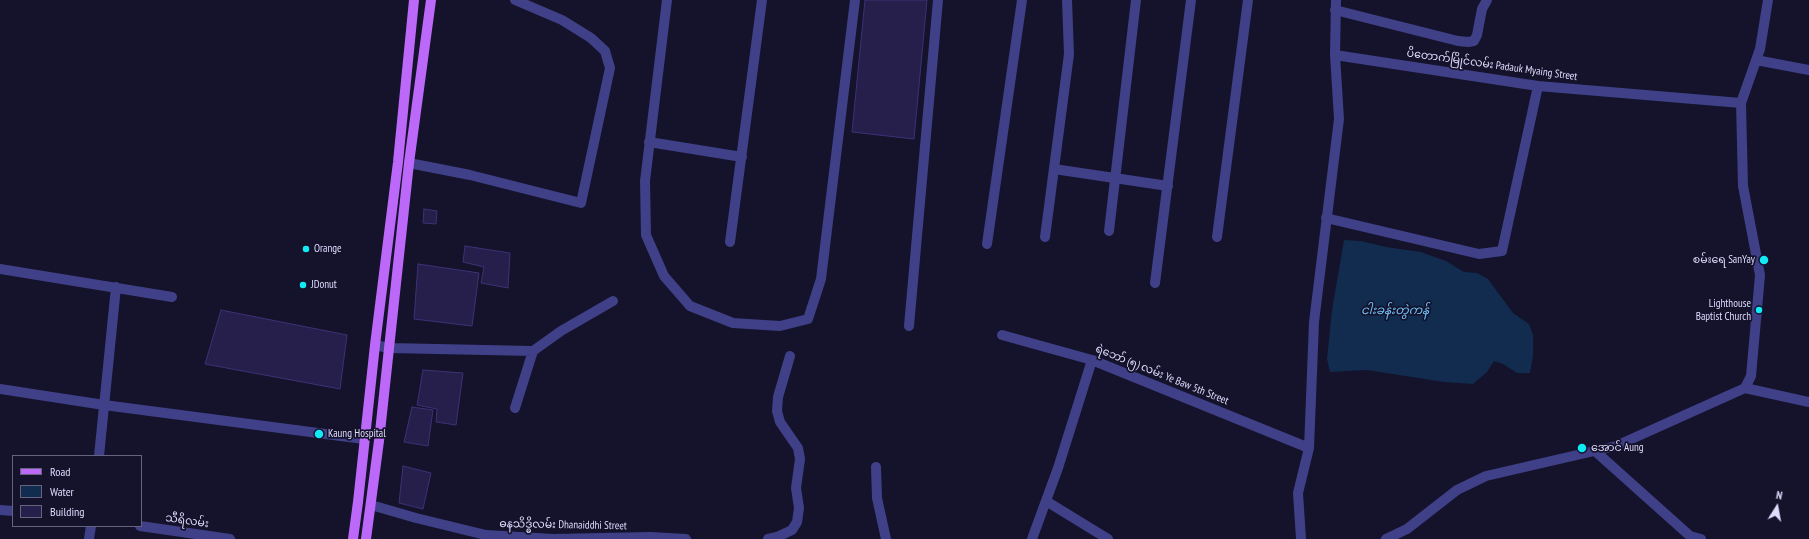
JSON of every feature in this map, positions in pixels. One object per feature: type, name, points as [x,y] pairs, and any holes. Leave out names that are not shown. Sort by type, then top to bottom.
[{"type":"main road","points":[[353,539],[374,345],[398,162],[414,0]]},
{"type":"main road","points":[[366,539],[409,163],[431,0]]},
{"type":"street","points":[[409,163],[470,175],[580,203],[610,68],[605,51],[591,38],[562,20],[516,0]]},
{"type":"street","points":[[667,0],[645,181],[646,235],[664,276],[690,306],[733,323],[780,326],[808,319],[821,279],[855,0]]},
{"type":"street","points":[[730,242],[762,0]]},
{"type":"street","points":[[909,326],[938,0]]},
{"type":"street","points":[[987,244],[1022,0]]},
{"type":"street","points":[[1045,237],[1069,54],[1067,0]]},
{"type":"street","points":[[1109,231],[1136,0]]},
{"type":"street","points":[[1155,283],[1191,0]]},
{"type":"street","points":[[1217,237],[1248,0]]},
{"type":"street","points":[[1301,539],[1298,493],[1309,448],[1314,322],[1339,119],[1335,55],[1335,5],[1458,41],[1468,42],[1474,40],[1477,35],[1482,9],[1487,0]]},
{"type":"street","points":[[1745,388],[1751,376],[1760,275],[1743,186],[1741,103],[1760,49],[1768,0]]},
{"type":"street","name":"ပိတောက်မြိုင်လမ်း Padauk Myaing Street","points":[[1335,55],[1538,86],[1741,103]]},
{"type":"street","points":[[1756,60],[1809,70]]},
{"type":"street","points":[[1326,218],[1479,254],[1502,251],[1538,86]]},
{"type":"street","points":[[649,142],[742,157]]},
{"type":"street","points":[[1054,169],[1168,186]]},
{"type":"street","points":[[0,269],[172,297]]},
{"type":"street","points":[[99,455],[116,287]]},
{"type":"street","points":[[374,345],[389,348],[533,351],[561,331],[613,301]]},
{"type":"street","name":"ရဲဘော် (၅) လမ်း Ye Baw 5th Street","points":[[1002,335],[1092,360],[1309,448]]},
{"type":"street","points":[[515,408],[533,351]]},
{"type":"street","points":[[768,539],[777,538],[792,530],[796,522],[799,508],[796,488],[800,459],[798,448],[780,422],[777,411],[778,397],[790,356]]},
{"type":"street","points":[[1032,539],[1092,360]]},
{"type":"street","points":[[1386,539],[1407,529],[1457,490],[1486,476],[1616,446],[1745,388],[1809,402]]},
{"type":"street","points":[[0,389],[104,405],[364,439]]},
{"type":"street","points":[[1595,451],[1690,537],[1701,539]]},
{"type":"street","points":[[876,467],[876,498],[886,539]]},
{"type":"street","points":[[1046,501],[1108,539]]},
{"type":"street","name":"ဓနသိဒ္ဓိလမ်း Dhanaiddhi Street","points":[[371,505],[416,518],[486,535],[553,539],[650,537],[686,539]]},
{"type":"street","points":[[0,510],[12,511]]},
{"type":"street","name":"သီရိလမ်း","points":[[142,526],[230,539]]},
{"type":"street","points":[[89,539],[91,527]]},
{"type":"water","name":"ငါးခန်းတွဲကန်","points":[[1344,240],[1361,241],[1386,247],[1421,252],[1446,261],[1464,272],[1477,273],[1488,279],[1513,313],[1529,324],[1533,335],[1533,356],[1530,373],[1517,373],[1503,364],[1494,361],[1487,372],[1473,384],[1444,382],[1367,370],[1330,372],[1327,359],[1332,310]]},
{"type":"building","points":[[865,0],[927,0],[914,139],[852,132]]},
{"type":"building","points":[[424,209],[437,211],[436,224],[423,223]]},
{"type":"building","points":[[465,246],[510,253],[508,288],[481,283],[484,267],[463,262]]},
{"type":"building","points":[[418,264],[479,273],[472,326],[414,319]]},
{"type":"building","points":[[221,310],[347,335],[340,389],[205,364]]},
{"type":"building","points":[[423,370],[463,373],[456,425],[436,422],[437,409],[417,405]]},
{"type":"building","points":[[412,407],[433,410],[428,446],[404,442]]},
{"type":"building","points":[[403,466],[431,473],[423,509],[399,503]]},
{"type":"place","name":"Orange","points":[[306,249]]},
{"type":"place","name":"စမ်းရေ SanYay","points":[[1764,260]]},
{"type":"place","name":"JDonut","points":[[303,285]]},
{"type":"place","name":"Lighthouse Baptist Church","points":[[1759,310]]},
{"type":"place","name":"Kaung Hospital","points":[[319,434]]},
{"type":"place","name":"အောင် Aung","points":[[1582,448]]}]
